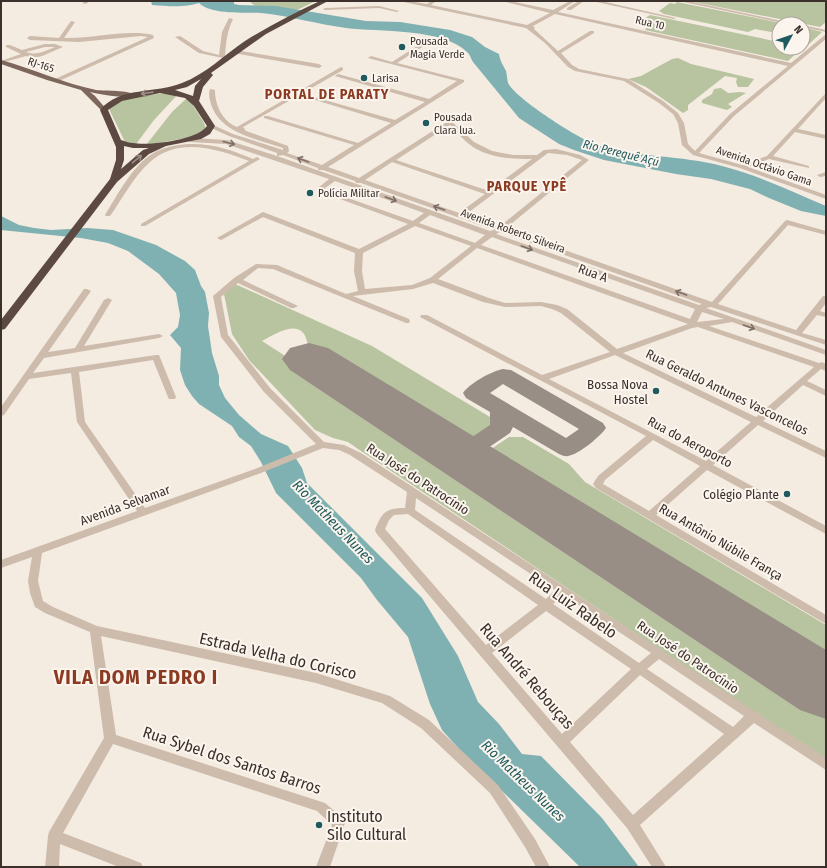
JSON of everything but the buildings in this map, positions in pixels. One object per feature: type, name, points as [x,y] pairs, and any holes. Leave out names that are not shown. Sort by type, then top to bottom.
[{"type":"highway","points":[[114,180],[120,160],[120,142],[104,110],[113,101],[162,91],[192,81],[224,58],[281,23],[325,1]]},
{"type":"highway","points":[[195,101],[199,86],[224,58]]},
{"type":"highway","points":[[120,142],[133,146],[164,144],[190,140],[204,134],[211,126],[195,101],[184,93],[162,91]]},
{"type":"highway","points":[[1,327],[114,180],[140,156],[164,144]]},
{"type":"main road","name":"RJ-165","points":[[1,62],[76,86],[107,94],[132,96]]},
{"type":"main road","name":"RJ-165","points":[[76,86],[93,97],[104,110]]},
{"type":"street","points":[[401,1],[531,28],[548,42],[570,66],[577,70],[626,80],[661,102],[675,113],[682,123],[685,145],[695,154],[732,115],[826,36]]},
{"type":"street","points":[[429,6],[429,4],[434,1]]},
{"type":"street","name":"Rua 10","points":[[504,1],[792,65]]},
{"type":"street","points":[[531,28],[572,1]]},
{"type":"street","points":[[531,28],[582,1]]},
{"type":"street","points":[[594,1],[674,18]]},
{"type":"street","points":[[681,1],[771,19]]},
{"type":"street","points":[[336,4],[325,9],[382,5],[397,11]]},
{"type":"street","points":[[178,37],[201,52],[224,58],[224,33],[231,19]]},
{"type":"street","points":[[61,39],[73,22]]},
{"type":"street","points":[[811,28],[826,31]]},
{"type":"street","points":[[558,53],[592,32]]},
{"type":"street","points":[[30,38],[93,39],[141,34],[150,36],[151,38],[57,80]]},
{"type":"street","points":[[392,63],[425,43]]},
{"type":"street","points":[[1,62],[24,53],[34,46],[44,44],[60,47],[34,56],[24,53],[8,46]]},
{"type":"street","points":[[235,52],[319,66]]},
{"type":"street","points":[[316,172],[462,81],[371,58]]},
{"type":"street","points":[[244,132],[240,127],[242,124],[341,69]]},
{"type":"street","points":[[338,76],[430,101]]},
{"type":"street","points":[[212,90],[211,99],[221,116],[229,125],[286,147],[287,150],[275,158]]},
{"type":"street","points":[[742,167],[769,157],[826,95]]},
{"type":"street","points":[[305,96],[395,122]]},
{"type":"street","points":[[266,116],[360,145]]},
{"type":"street","points":[[353,185],[450,122],[475,145],[486,151],[504,155],[537,157]]},
{"type":"street","name":"Avenida Roberto Silveira","points":[[211,126],[283,153],[726,310],[826,343]]},
{"type":"street","points":[[793,130],[826,137]]},
{"type":"street","name":"Avenida Roberto Silveira","points":[[190,140],[227,142],[265,154],[826,354]]},
{"type":"street","points":[[108,215],[149,159],[163,152],[182,147],[213,147],[254,160]]},
{"type":"street","points":[[345,296],[362,292],[413,287],[433,280],[491,235],[494,231],[500,230],[586,160],[582,157],[552,150],[546,151],[461,215]]},
{"type":"street","points":[[143,225],[265,154]]},
{"type":"street","name":"Avenida Octávio Gama","points":[[695,154],[742,167],[826,197]]},
{"type":"street","points":[[769,157],[807,167]]},
{"type":"street","points":[[391,160],[490,193]]},
{"type":"street","name":"Rua A","points":[[334,179],[321,188],[695,325],[824,366]]},
{"type":"street","points":[[221,238],[263,214],[359,252],[415,223],[429,212]]},
{"type":"street","points":[[695,325],[699,309],[706,304],[713,305],[787,222],[826,233]]},
{"type":"street","points":[[506,240],[515,237],[512,234]]},
{"type":"street","points":[[359,252],[358,271],[362,292]]},
{"type":"street","points":[[578,282],[598,264]]},
{"type":"street","points":[[322,445],[267,390],[224,336],[218,296],[256,266],[265,265],[274,267],[406,322]]},
{"type":"street","points":[[237,280],[294,306]]},
{"type":"street","name":"Rua Geraldo Antunes Vasconcelos","points":[[433,280],[486,300],[505,305],[541,304],[564,311],[617,353],[826,455]]},
{"type":"street","points":[[1,413],[87,291]]},
{"type":"street","points":[[797,334],[826,298]]},
{"type":"street","points":[[78,350],[108,300]]},
{"type":"street","points":[[542,378],[695,325],[731,320],[732,316],[726,310]]},
{"type":"street","points":[[815,312],[826,315]]},
{"type":"street","name":"Rua do Aeroporto","points":[[424,317],[652,436],[826,530]]},
{"type":"street","points":[[40,356],[159,336]]},
{"type":"street","points":[[26,377],[156,357],[172,397]]},
{"type":"street","points":[[649,516],[802,382],[824,366]]},
{"type":"street","points":[[75,370],[81,422],[143,512]]},
{"type":"street","points":[[802,382],[826,393]]},
{"type":"street","name":"Rua Antônio Núbile França","points":[[652,436],[601,478],[598,484],[601,488],[826,620]]},
{"type":"street","name":"Avenida Selvamar","points":[[1,564],[258,471],[322,445]]},
{"type":"street","name":"Rua José do Patrocínio","points":[[322,445],[337,446],[347,449],[659,653],[826,765]]},
{"type":"street","points":[[410,511],[412,491]]},
{"type":"street","name":"Rua André Rebouças","points":[[410,511],[394,511],[384,517],[380,530],[632,824],[660,867]]},
{"type":"street","name":"Rua Luiz Rabelo","points":[[410,511],[732,733]]},
{"type":"street","name":"Estrada Velha do Corisco","points":[[37,551],[38,557],[33,583],[39,604],[49,610],[95,630],[316,678],[337,686],[386,699],[425,724],[494,789],[530,843],[542,867]]},
{"type":"street","points":[[484,652],[546,605],[562,590]]},
{"type":"street","points":[[52,867],[54,836],[110,738],[95,630]]},
{"type":"street","points":[[562,742],[639,669],[659,653]]},
{"type":"street","points":[[632,824],[732,733],[753,716]]},
{"type":"street","name":"Rua Sybel dos Santos Barros","points":[[110,738],[321,806],[339,823],[322,867]]},
{"type":"street","points":[[54,836],[136,867]]},
{"type":"green space","points":[[249,1],[316,1],[297,10],[255,6]]},
{"type":"green space","points":[[689,1],[826,1],[826,22],[820,27],[811,25],[811,16],[771,16],[771,17]]},
{"type":"green space","points":[[677,2],[771,21],[771,32],[755,29],[748,32],[664,14],[659,11],[670,3],[675,4]]},
{"type":"green space","points":[[650,15],[771,40],[771,56],[793,56],[788,61],[645,30],[648,26],[646,23],[639,22]]},
{"type":"green space","points":[[811,29],[822,32],[811,42]]},
{"type":"green space","points":[[678,58],[691,64],[754,79],[748,87],[738,87],[736,82],[737,78],[725,76],[688,105],[688,110],[683,113],[646,87],[628,79],[641,76],[672,59]]},
{"type":"green space","points":[[721,88],[728,93],[746,93],[728,104],[732,107],[727,110],[702,103],[702,100],[712,94],[714,89]]},
{"type":"green space","points":[[165,93],[179,93],[154,120],[136,144],[125,142],[110,111],[110,104],[135,97]]},
{"type":"green space","points":[[188,97],[206,129],[192,137],[146,145],[172,112]]},
{"type":"green space","points":[[235,284],[372,346],[495,420],[495,428],[472,443],[460,442],[308,346],[306,337],[302,331],[290,329],[262,341],[826,705],[826,760],[348,442],[333,438],[315,430],[249,360],[232,334],[224,294]]},
{"type":"green space","points":[[509,437],[523,437],[569,464],[585,482],[826,625],[826,672],[488,460],[488,451]]},
{"type":"water","name":"Rio Perequê Açú","points":[[151,1],[234,1],[234,4],[239,5],[276,6],[366,21],[400,22],[450,30],[472,37],[485,47],[499,54],[506,71],[508,83],[523,99],[549,118],[588,141],[612,149],[706,162],[735,170],[762,179],[826,206],[826,216],[801,211],[750,189],[711,179],[604,160],[559,144],[519,118],[473,62],[470,55],[456,44],[443,39],[410,32],[346,28],[261,13],[219,11],[204,7],[199,3],[188,6],[170,6],[152,5]]},
{"type":"water","name":"Rio Matheus Nunes","points":[[1,216],[19,225],[34,228],[51,230],[87,228],[113,230],[156,245],[185,261],[195,270],[205,292],[209,313],[208,326],[212,353],[219,376],[219,385],[225,398],[239,415],[261,434],[288,446],[302,468],[307,483],[422,598],[458,656],[478,702],[499,724],[522,754],[541,756],[602,818],[639,867],[580,867],[461,751],[442,730],[430,704],[408,637],[361,578],[276,493],[261,462],[251,446],[239,437],[232,426],[199,404],[185,385],[180,370],[181,348],[170,335],[178,327],[180,315],[176,293],[159,274],[128,251],[108,243],[81,238],[1,230]]},
{"type":"taxiway","points":[[503,375],[595,428],[567,449],[474,393],[503,375]]},
{"type":"taxiway","points":[[447,447],[474,447],[502,428],[501,410]]},
{"type":"runway","points":[[309,359],[826,688]]},
{"type":"place","name":"Pousada Magia Verde","points":[[402,47]]},
{"type":"place","name":"Larisa","points":[[364,78]]},
{"type":"place","name":"Pousada Clara lua.","points":[[426,123]]},
{"type":"place","name":"Polícia Militar","points":[[310,193]]},
{"type":"place","name":"Bossa Nova Hostel","points":[[656,391]]},
{"type":"place","name":"Colégio Plante","points":[[787,494]]},
{"type":"place","name":"Instituto Silo Cultural","points":[[319,825]]},
{"type":"district","name":"PORTAL DE PARATY","points":[[327,94]]},
{"type":"district","name":"PARQUE YPÊ","points":[[527,186]]},
{"type":"district","name":"VILA DOM PEDRO I","points":[[136,677]]}]
